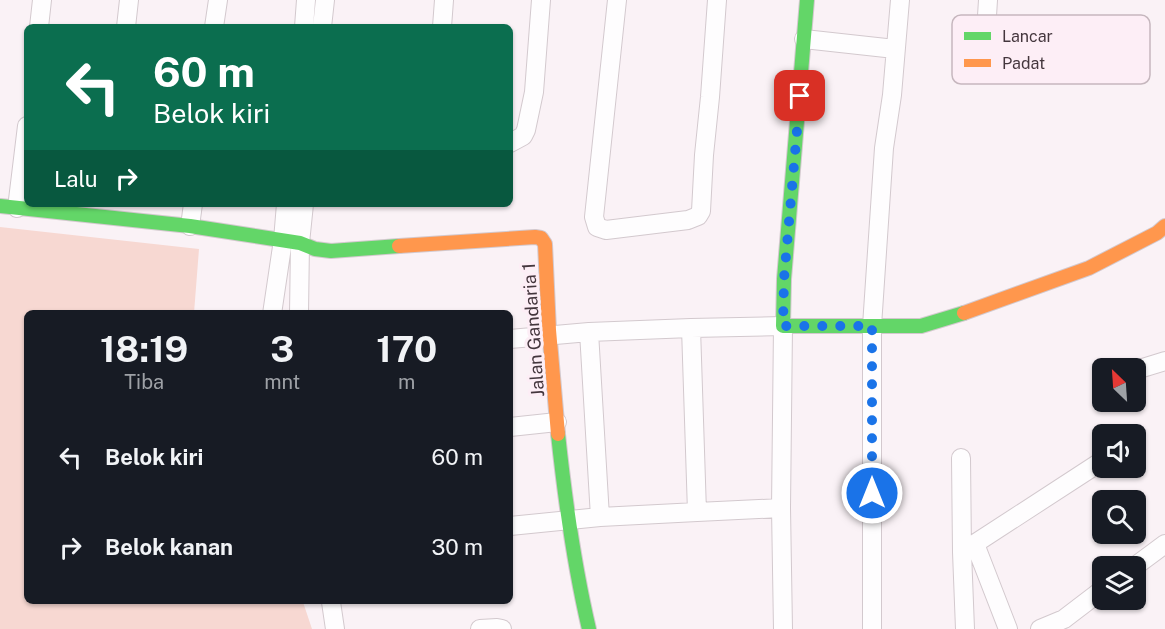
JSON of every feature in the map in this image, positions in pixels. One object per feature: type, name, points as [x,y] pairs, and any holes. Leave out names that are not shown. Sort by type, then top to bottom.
[{"type":"street","points":[[39,24],[42,0]]},
{"type":"street","points":[[126,24],[129,0]]},
{"type":"street","points":[[214,24],[218,0]]},
{"type":"street","points":[[304,24],[306,0]]},
{"type":"street","points":[[322,24],[325,0]]},
{"type":"street","points":[[442,24],[444,0]]},
{"type":"street","points":[[513,141],[523,136],[526,130],[534,92],[541,0]]},
{"type":"street","points":[[617,0],[594,217],[597,227],[606,230],[688,220],[698,216],[701,211],[717,0]]},
{"type":"street","points":[[783,629],[781,508],[784,279],[807,0]]},
{"type":"street","points":[[872,629],[872,326],[884,148],[892,95],[900,0]]},
{"type":"street","points":[[987,15],[988,0]]},
{"type":"street","points":[[804,39],[895,49]]},
{"type":"street","points":[[24,140],[9,207],[107,211],[292,242]]},
{"type":"street","points":[[190,226],[193,207]]},
{"type":"street","points":[[286,207],[299,310]]},
{"type":"street","points":[[273,310],[303,207]]},
{"type":"street","points":[[513,339],[691,328],[921,326],[970,311],[1089,268],[1157,234],[1165,226]]},
{"type":"street","name":"Jalan Gandaria 1","points":[[292,242],[331,251],[542,238],[569,334],[557,423],[568,520],[589,629]]},
{"type":"street","points":[[691,328],[697,512]]},
{"type":"street","points":[[569,334],[600,517]]},
{"type":"street","points":[[1146,367],[1165,362]]},
{"type":"street","points":[[513,427],[557,423]]},
{"type":"street","points":[[961,458],[968,548],[965,629]]},
{"type":"street","points":[[968,548],[1092,467]]},
{"type":"street","points":[[513,526],[600,517],[781,508]]},
{"type":"street","points":[[1146,558],[1165,544]]},
{"type":"street","points":[[968,548],[1010,629]]},
{"type":"street","points":[[1040,629],[1064,619],[1092,598]]},
{"type":"street","points":[[331,604],[335,629]]},
{"type":"street","points":[[480,629],[501,629]]},
{"type":"shaded area","points":[[0,227],[199,249],[194,310],[24,310],[24,604],[304,604],[312,629],[0,629]]},
{"type":"traffic: fast","points":[[807,0],[784,279],[783,326],[921,326],[964,313]]},
{"type":"traffic: fast","points":[[0,206],[190,226],[300,243],[315,249],[331,251],[399,246]]},
{"type":"traffic: fast","points":[[558,434],[570,532],[589,629]]},
{"type":"traffic: slow","points":[[964,313],[1089,268],[1157,233],[1165,226]]},
{"type":"traffic: slow","points":[[399,246],[541,238],[545,244],[549,330],[558,434]]},
{"type":"route","points":[[800,96],[784,279],[783,326],[872,326],[872,493]]}]
